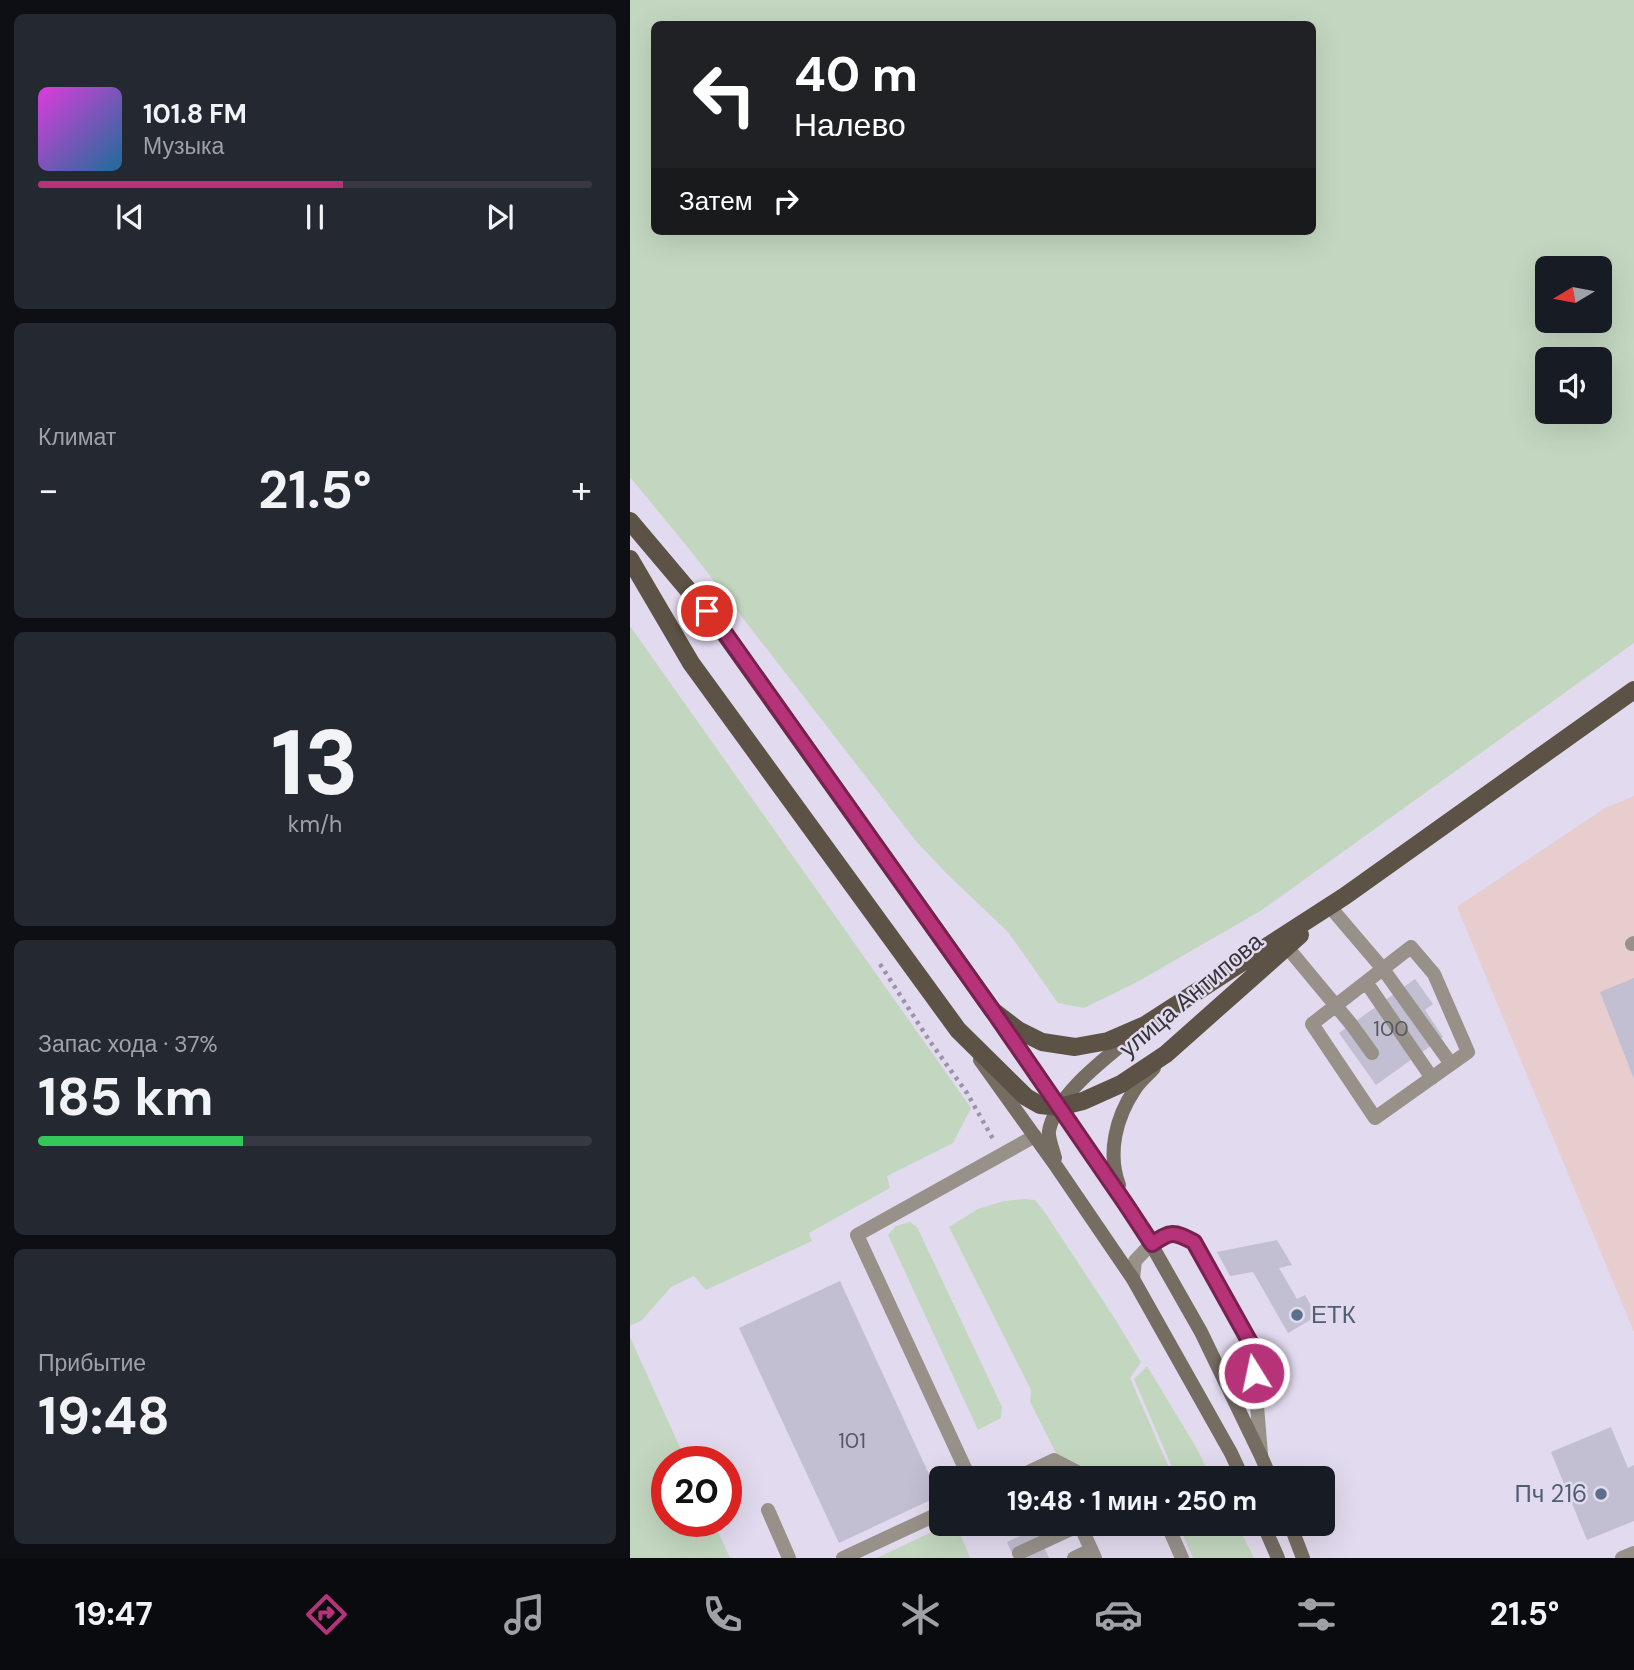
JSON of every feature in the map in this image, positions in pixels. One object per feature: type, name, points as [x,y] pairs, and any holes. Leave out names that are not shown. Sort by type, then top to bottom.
[{"type":"main road","name":"улица Антипова","points":[[630,521],[722,629],[993,1011],[1018,1030],[1042,1042],[1075,1047],[1108,1041],[1145,1025],[1345,896],[1634,690]]},
{"type":"main road","points":[[630,559],[691,663],[1035,1136],[1133,1279],[1237,1466]]},
{"type":"main road","name":"улица Антипова","points":[[1059,1107],[1083,1101],[1121,1084],[1166,1054],[1345,896]]},
{"type":"main road","points":[[993,1011],[1152,1244],[1201,1332],[1265,1466]]},
{"type":"main road","points":[[1056,1166],[1049,1132],[1059,1107],[1084,1077],[1145,1025]]},
{"type":"main road","points":[[958,1030],[1026,1097],[1040,1105],[1059,1107]]},
{"type":"main road","points":[[1125,1203],[1114,1172],[1113,1144],[1120,1118],[1135,1089],[1166,1054]]},
{"type":"main road","points":[[1268,1536],[1278,1558]]},
{"type":"main road","points":[[1295,1536],[1303,1558]]},
{"type":"lane","points":[[1331,908],[1383,969],[1451,1065]]},
{"type":"lane","points":[[1287,947],[1372,1053]]},
{"type":"lane","points":[[1411,947],[1434,975],[1468,1052],[1375,1118],[1312,1024],[1366,982],[1411,947]]},
{"type":"lane","points":[[1366,982],[1432,1078]]},
{"type":"lane","points":[[964,1466],[858,1235],[1035,1136]]},
{"type":"lane","points":[[1133,1279],[1135,1261],[1152,1244],[1166,1235],[1177,1234],[1194,1242],[1252,1346],[1261,1456]]},
{"type":"lane","points":[[1041,1466],[1054,1460],[1066,1466]]},
{"type":"lane","points":[[768,1510],[789,1558]]},
{"type":"lane","points":[[843,1558],[929,1518]]},
{"type":"lane","points":[[1019,1553],[1080,1525],[1093,1554],[1074,1558]]},
{"type":"lane","points":[[1172,1536],[1182,1558]]},
{"type":"lane","points":[[1622,1558],[1634,1553]]},
{"type":"shaded area","points":[[1634,796],[1634,1332],[1457,907],[1605,808]]},
{"type":"green space","points":[[630,0],[1634,0],[1634,643],[1262,910],[1139,981],[1084,1008],[1058,1003],[1008,932],[915,840],[690,550],[630,477]]},
{"type":"green space","points":[[630,626],[971,1108],[953,1143],[887,1176],[890,1188],[809,1233],[812,1241],[706,1290],[694,1276],[671,1287],[642,1320],[630,1326]]},
{"type":"green space","points":[[1035,1200],[1115,1319],[1141,1362],[1130,1378],[1168,1466],[1082,1466],[1056,1453],[1030,1402],[1031,1390],[949,1227],[978,1209],[1004,1201]]},
{"type":"green space","points":[[910,1222],[917,1227],[1002,1407],[1001,1418],[978,1430],[888,1235],[896,1226]]},
{"type":"green space","points":[[630,1337],[679,1446],[651,1446],[651,1537],[720,1537],[730,1558],[630,1558]]},
{"type":"green space","points":[[1147,1366],[1206,1466],[1171,1466],[1134,1379]]},
{"type":"green space","points":[[929,1533],[929,1536],[961,1536],[970,1558],[877,1558]]},
{"type":"green space","points":[[1183,1536],[1243,1536],[1254,1558],[1193,1558]]},
{"type":"building","points":[[1634,978],[1634,1079],[1600,992]]},
{"type":"building","points":[[1415,979],[1433,1004],[1425,1010],[1443,1037],[1376,1085],[1339,1033]]},
{"type":"building","points":[[1277,1240],[1292,1265],[1279,1268],[1297,1299],[1305,1295],[1317,1316],[1288,1333],[1253,1272],[1230,1276],[1217,1252]]},
{"type":"building","points":[[840,1281],[929,1474],[929,1501],[839,1543],[739,1328]]},
{"type":"building","name":"Пч 216","points":[[1611,1427],[1628,1468],[1634,1465],[1634,1521],[1587,1540],[1551,1452]]},
{"type":"building","points":[[1020,1536],[1039,1536],[1049,1558],[1014,1558],[1007,1542]]},
{"type":"place","name":"ЕТК","points":[[1297,1315]]},
{"type":"place","name":"Пч 216","points":[[1601,1494]]},
{"type":"route","points":[[707,611],[993,1011],[1152,1244],[1166,1235],[1177,1234],[1194,1242],[1252,1346],[1254,1373]]}]
